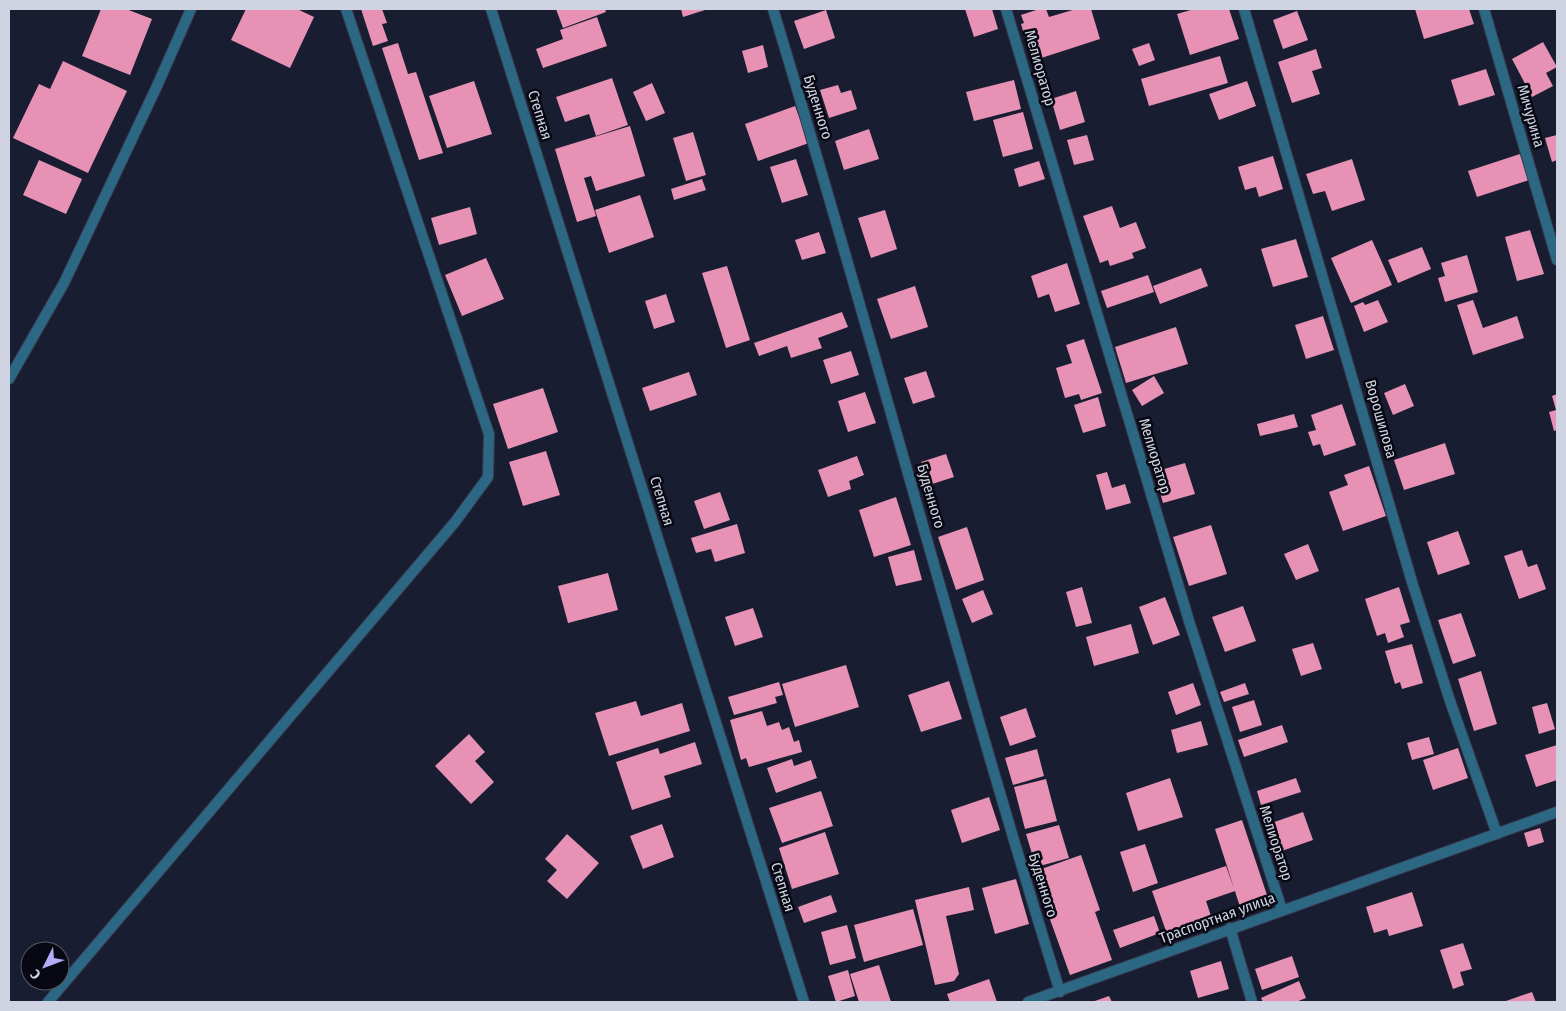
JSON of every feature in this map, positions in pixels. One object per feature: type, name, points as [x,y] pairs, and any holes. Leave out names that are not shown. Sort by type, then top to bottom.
[{"type":"street","points":[[9,379],[64,283],[157,86],[191,9]]},
{"type":"street","points":[[48,1002],[455,522],[488,477],[489,434],[346,9]]},
{"type":"street","name":"Степная","points":[[491,9],[804,1002]]},
{"type":"street","name":"Буденного","points":[[773,9],[824,177],[1003,807],[1060,992]]},
{"type":"street","name":"Мелиоратор","points":[[1006,9],[1189,621],[1282,910]]},
{"type":"street","name":"Ворошилова","points":[[1244,9],[1412,582],[1497,834]]},
{"type":"street","name":"Мичурина","points":[[1484,9],[1557,260]]},
{"type":"street","name":"Траспортная улица","points":[[1028,1002],[1557,812]]},
{"type":"street","points":[[1230,928],[1252,1002]]},
{"type":"building","points":[[101,9],[126,9],[152,19],[130,75],[82,56]]},
{"type":"building","points":[[246,9],[297,9],[314,17],[290,68],[231,40]]},
{"type":"building","points":[[361,9],[382,9],[387,23],[382,24],[388,41],[373,46]]},
{"type":"building","points":[[556,9],[605,9],[606,12],[563,28]]},
{"type":"building","points":[[681,9],[705,9],[705,10],[683,17]]},
{"type":"building","points":[[965,9],[992,9],[998,29],[974,37]]},
{"type":"building","points":[[1039,9],[1046,9],[1049,17],[1076,9],[1091,9],[1100,39],[1032,61],[1021,24],[1024,23],[1021,15]]},
{"type":"building","points":[[1194,9],[1229,9],[1239,39],[1190,55],[1177,14]]},
{"type":"building","points":[[1415,9],[1469,9],[1474,24],[1424,39]]},
{"type":"building","points":[[826,10],[835,38],[804,49],[794,21]]},
{"type":"building","points":[[1297,11],[1308,40],[1283,49],[1273,20]]},
{"type":"building","points":[[597,17],[607,46],[543,68],[536,49],[563,39],[560,30]]},
{"type":"building","points":[[1543,42],[1557,67],[1546,73],[1553,86],[1532,97],[1512,59]]},
{"type":"building","points":[[398,43],[408,74],[416,72],[443,153],[419,160],[382,48]]},
{"type":"building","points":[[1149,43],[1155,60],[1139,66],[1132,49]]},
{"type":"building","points":[[763,45],[768,67],[748,73],[742,51]]},
{"type":"building","points":[[1316,49],[1322,68],[1312,71],[1320,94],[1292,103],[1278,62]]},
{"type":"building","points":[[1220,56],[1228,83],[1149,106],[1141,79]]},
{"type":"building","points":[[63,61],[127,91],[88,173],[13,138],[39,84],[50,89]]},
{"type":"building","points":[[1486,69],[1495,95],[1459,106],[1451,80]]},
{"type":"building","points":[[612,78],[628,125],[596,136],[589,114],[565,122],[556,97]]},
{"type":"building","points":[[1014,80],[1021,109],[974,121],[966,92]]},
{"type":"building","points":[[474,81],[492,134],[447,148],[429,96]]},
{"type":"building","points":[[1247,81],[1256,106],[1219,120],[1209,94]]},
{"type":"building","points":[[652,83],[665,113],[646,121],[633,92]]},
{"type":"building","points":[[838,85],[841,93],[851,90],[857,109],[829,118],[820,90]]},
{"type":"building","points":[[1076,91],[1085,122],[1060,130],[1051,99]]},
{"type":"building","points":[[795,106],[809,143],[758,161],[745,124]]},
{"type":"building","points":[[1023,112],[1033,149],[1003,157],[993,120]]},
{"type":"building","points":[[630,126],[645,176],[596,191],[591,176],[584,178],[596,216],[577,222],[555,149]]},
{"type":"building","points":[[869,129],[879,159],[844,170],[835,141]]},
{"type":"building","points":[[693,132],[706,175],[686,181],[673,138]]},
{"type":"building","points":[[1087,135],[1094,160],[1074,165],[1067,140]]},
{"type":"building","points":[[1557,135],[1557,160],[1552,162],[1545,138]]},
{"type":"building","points":[[1520,154],[1529,180],[1477,197],[1468,171]]},
{"type":"building","points":[[1273,156],[1283,189],[1259,197],[1256,187],[1245,190],[1238,167]]},
{"type":"building","points":[[796,159],[808,195],[782,203],[770,167]]},
{"type":"building","points":[[1352,159],[1365,200],[1332,211],[1325,191],[1313,194],[1306,174]]},
{"type":"building","points":[[39,160],[82,179],[66,214],[23,195]]},
{"type":"building","points":[[1039,161],[1045,179],[1019,187],[1014,169]]},
{"type":"building","points":[[702,179],[706,190],[674,200],[671,189]]},
{"type":"building","points":[[640,195],[654,237],[609,253],[595,210]]},
{"type":"building","points":[[1112,206],[1120,228],[1136,222],[1146,248],[1132,253],[1134,258],[1110,266],[1108,260],[1100,263],[1083,216]]},
{"type":"building","points":[[470,207],[477,234],[439,245],[431,218]]},
{"type":"building","points":[[885,210],[897,249],[871,258],[858,218]]},
{"type":"building","points":[[1530,230],[1544,274],[1517,281],[1505,237]]},
{"type":"building","points":[[819,232],[826,253],[802,260],[795,240]]},
{"type":"building","points":[[1296,239],[1308,277],[1273,287],[1261,249]]},
{"type":"building","points":[[1372,240],[1392,285],[1351,303],[1331,258]]},
{"type":"building","points":[[1422,247],[1431,269],[1398,283],[1388,260]]},
{"type":"building","points":[[1467,255],[1478,292],[1445,302],[1438,278],[1445,276],[1441,263]]},
{"type":"building","points":[[486,258],[504,299],[462,316],[445,275]]},
{"type":"building","points":[[1067,263],[1080,304],[1055,312],[1049,294],[1038,298],[1031,276]]},
{"type":"building","points":[[727,266],[750,340],[726,348],[702,273]]},
{"type":"building","points":[[1201,268],[1208,286],[1160,304],[1153,286]]},
{"type":"building","points":[[1148,275],[1154,292],[1107,308],[1101,291]]},
{"type":"building","points":[[915,286],[928,327],[891,339],[877,299]]},
{"type":"building","points":[[666,294],[675,322],[654,329],[645,301]]},
{"type":"building","points":[[1378,300],[1388,322],[1364,332],[1354,306],[1363,302],[1365,305]]},
{"type":"building","points":[[1473,300],[1483,328],[1517,316],[1524,338],[1473,355],[1457,305]]},
{"type":"building","points":[[842,312],[848,327],[818,338],[822,348],[791,358],[787,346],[759,356],[754,343]]},
{"type":"building","points":[[1323,316],[1334,350],[1306,359],[1295,325]]},
{"type":"building","points":[[1176,327],[1188,364],[1126,383],[1115,347]]},
{"type":"building","points":[[1084,339],[1102,393],[1081,400],[1079,394],[1065,398],[1056,368],[1072,363],[1066,345]]},
{"type":"building","points":[[851,351],[859,375],[831,384],[823,360]]},
{"type":"building","points":[[926,371],[935,397],[913,404],[904,378]]},
{"type":"building","points":[[689,372],[697,395],[650,411],[642,388]]},
{"type":"building","points":[[1154,376],[1164,393],[1142,406],[1132,390]]},
{"type":"building","points":[[1405,384],[1414,406],[1393,415],[1384,393]]},
{"type":"building","points":[[543,388],[558,432],[508,449],[493,404]]},
{"type":"building","points":[[865,392],[876,423],[848,432],[838,401]]},
{"type":"building","points":[[1557,394],[1557,430],[1554,431],[1549,412],[1556,410],[1552,396]]},
{"type":"building","points":[[1098,397],[1106,426],[1083,433],[1074,405]]},
{"type":"building","points":[[1342,404],[1356,445],[1324,456],[1320,444],[1313,446],[1308,432],[1316,430],[1311,415]]},
{"type":"building","points":[[1294,414],[1298,427],[1260,436],[1257,424]]},
{"type":"building","points":[[1445,443],[1455,474],[1404,490],[1394,460]]},
{"type":"building","points":[[546,451],[560,495],[523,506],[509,462]]},
{"type":"building","points":[[946,454],[954,477],[929,485],[921,462]]},
{"type":"building","points":[[857,456],[864,475],[849,481],[851,489],[828,497],[818,470]]},
{"type":"building","points":[[1185,463],[1195,494],[1163,503],[1154,472]]},
{"type":"building","points":[[1369,466],[1386,516],[1343,531],[1329,492],[1348,485],[1344,475]]},
{"type":"building","points":[[1107,472],[1112,488],[1125,484],[1131,503],[1106,510],[1096,475]]},
{"type":"building","points":[[720,492],[730,520],[704,529],[694,501]]},
{"type":"building","points":[[896,497],[911,545],[874,557],[859,510]]},
{"type":"building","points":[[737,524],[745,553],[715,562],[711,549],[696,553],[691,538]]},
{"type":"building","points":[[1211,525],[1227,574],[1189,586],[1173,537]]},
{"type":"building","points":[[967,527],[984,580],[956,590],[938,537]]},
{"type":"building","points":[[1458,531],[1470,564],[1438,575],[1427,542]]},
{"type":"building","points":[[1308,544],[1319,571],[1296,580],[1284,554]]},
{"type":"building","points":[[914,550],[922,580],[896,586],[888,557]]},
{"type":"building","points":[[1522,550],[1528,567],[1537,564],[1546,589],[1519,599],[1504,556]]},
{"type":"building","points":[[608,573],[618,610],[568,623],[558,586]]},
{"type":"building","points":[[1082,587],[1092,623],[1076,627],[1066,592]]},
{"type":"building","points":[[1399,587],[1410,622],[1400,625],[1404,637],[1388,643],[1385,633],[1377,636],[1365,599]]},
{"type":"building","points":[[983,590],[993,614],[972,623],[962,599]]},
{"type":"building","points":[[1165,597],[1180,635],[1153,645],[1139,607]]},
{"type":"building","points":[[1243,606],[1256,641],[1225,652],[1212,617]]},
{"type":"building","points":[[753,608],[763,637],[735,646],[725,617]]},
{"type":"building","points":[[1461,613],[1476,656],[1453,664],[1438,620]]},
{"type":"building","points":[[1131,624],[1139,653],[1094,666],[1086,637]]},
{"type":"building","points":[[1313,643],[1322,669],[1301,676],[1292,649]]},
{"type":"building","points":[[1412,644],[1423,683],[1402,689],[1400,682],[1395,684],[1385,651]]},
{"type":"building","points":[[846,665],[859,707],[795,727],[782,684]]},
{"type":"building","points":[[1481,671],[1497,724],[1474,731],[1458,679]]},
{"type":"building","points":[[949,681],[962,719],[921,732],[908,695]]},
{"type":"building","points":[[779,682],[783,695],[775,697],[777,703],[734,715],[728,697]]},
{"type":"building","points":[[1193,683],[1201,705],[1176,715],[1168,692]]},
{"type":"building","points":[[1245,683],[1249,694],[1224,702],[1220,692]]},
{"type":"building","points":[[1254,700],[1262,725],[1240,732],[1232,707]]},
{"type":"building","points":[[636,701],[641,716],[682,703],[690,731],[609,756],[595,713]]},
{"type":"building","points":[[1547,703],[1555,729],[1539,734],[1532,707]]},
{"type":"building","points":[[1026,708],[1036,737],[1010,746],[1000,717]]},
{"type":"building","points":[[762,711],[767,726],[779,722],[782,730],[789,727],[794,742],[799,740],[802,752],[749,767],[746,758],[741,760],[730,720]]},
{"type":"building","points":[[1201,721],[1208,745],[1177,753],[1171,730]]},
{"type":"building","points":[[1282,725],[1288,742],[1244,757],[1238,740]]},
{"type":"building","points":[[469,734],[485,752],[475,761],[494,782],[471,804],[435,766]]},
{"type":"building","points":[[1429,737],[1434,754],[1412,760],[1407,743]]},
{"type":"building","points":[[695,742],[702,764],[664,776],[671,797],[632,810],[616,762],[658,748],[660,754]]},
{"type":"building","points":[[1557,745],[1557,780],[1536,787],[1525,755]]},
{"type":"building","points":[[1458,748],[1468,778],[1433,790],[1423,760]]},
{"type":"building","points":[[1037,749],[1044,776],[1013,785],[1005,758]]},
{"type":"building","points":[[792,759],[794,766],[811,760],[817,778],[776,793],[767,768]]},
{"type":"building","points":[[1170,778],[1183,817],[1138,831],[1126,793]]},
{"type":"building","points":[[1296,778],[1301,792],[1261,805],[1257,791]]},
{"type":"building","points":[[1046,779],[1057,821],[1025,829],[1014,787]]},
{"type":"building","points":[[821,791],[833,826],[782,843],[769,808]]},
{"type":"building","points":[[989,797],[1000,830],[962,843],[951,810]]},
{"type":"building","points":[[1303,812],[1313,840],[1276,853],[1266,825]]},
{"type":"building","points":[[1242,820],[1269,901],[1241,910],[1215,829]]},
{"type":"building","points":[[662,824],[674,857],[643,869],[630,836]]},
{"type":"building","points":[[1059,825],[1069,858],[1036,867],[1026,834]]},
{"type":"building","points":[[1540,828],[1544,842],[1528,847],[1524,833]]},
{"type":"building","points":[[825,832],[839,874],[792,889],[779,848]]},
{"type":"building","points":[[567,834],[599,863],[567,899],[547,881],[557,870],[545,859]]},
{"type":"building","points":[[1145,844],[1158,883],[1133,892],[1120,852]]},
{"type":"building","points":[[1081,855],[1100,910],[1095,912],[1112,960],[1070,975],[1033,872]]},
{"type":"building","points":[[1226,866],[1235,891],[1206,901],[1213,922],[1168,937],[1152,891]]},
{"type":"building","points":[[1016,879],[1029,924],[995,934],[982,888]]},
{"type":"building","points":[[969,887],[974,910],[946,916],[959,974],[954,981],[935,985],[915,900]]},
{"type":"building","points":[[1412,892],[1423,926],[1389,936],[1387,929],[1374,933],[1366,907]]},
{"type":"building","points":[[831,895],[837,912],[804,923],[798,907]]},
{"type":"building","points":[[913,909],[923,945],[864,962],[854,925]]},
{"type":"building","points":[[1154,916],[1160,933],[1120,948],[1113,930]]},
{"type":"building","points":[[847,925],[856,958],[830,965],[821,932]]},
{"type":"building","points":[[1463,943],[1472,969],[1460,972],[1464,985],[1453,989],[1440,950]]},
{"type":"building","points":[[1292,956],[1299,977],[1262,990],[1255,969]]},
{"type":"building","points":[[1221,961],[1229,989],[1198,998],[1190,971]]},
{"type":"building","points":[[879,965],[891,1002],[859,1002],[850,974]]},
{"type":"building","points":[[848,970],[855,996],[836,1002],[828,976]]},
{"type":"building","points":[[989,979],[997,1002],[950,1002],[947,994]]},
{"type":"building","points":[[1299,981],[1306,998],[1296,1002],[1263,1002],[1261,998]]},
{"type":"building","points":[[1532,992],[1536,1002],[1503,1002]]},
{"type":"building","points":[[1109,996],[1112,1002],[1092,1002]]}]
